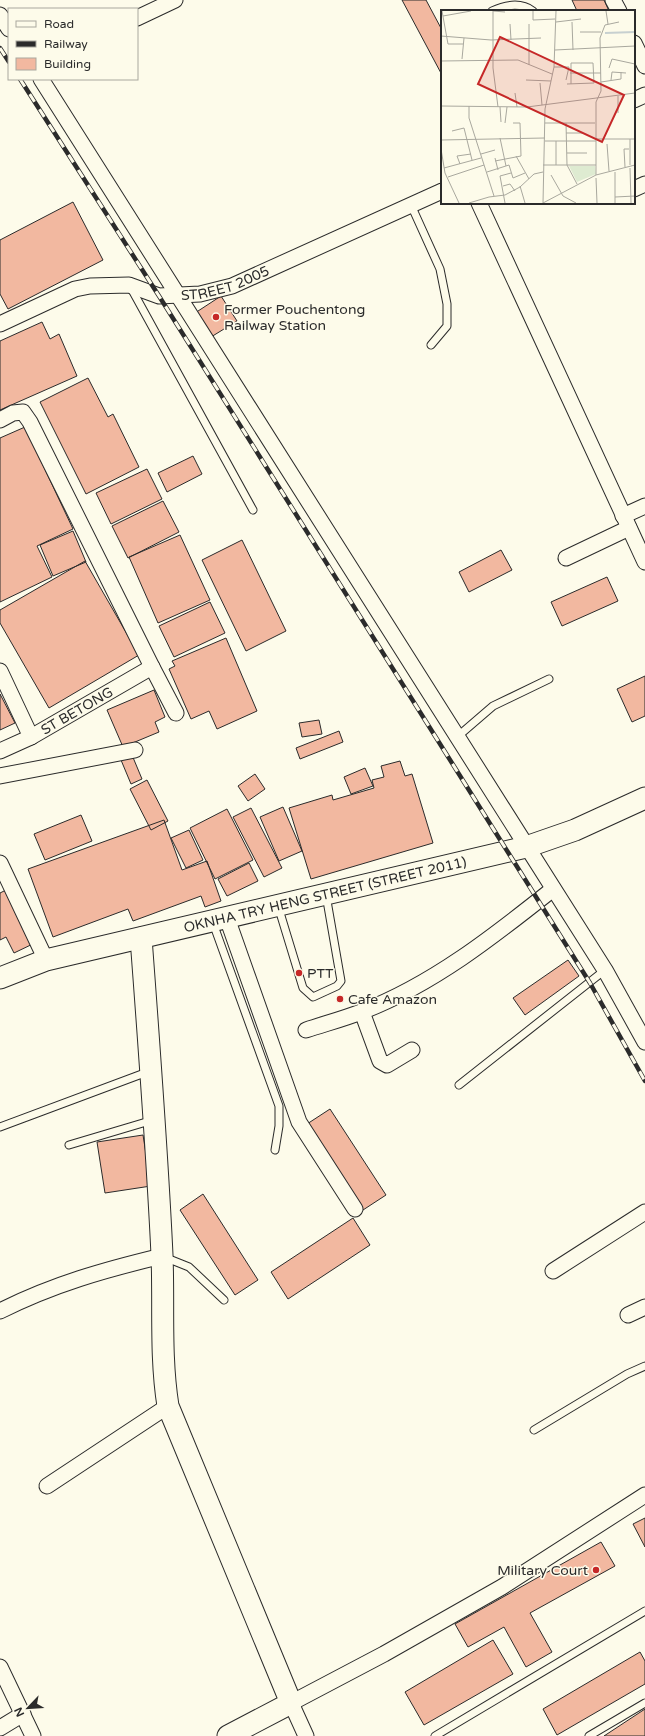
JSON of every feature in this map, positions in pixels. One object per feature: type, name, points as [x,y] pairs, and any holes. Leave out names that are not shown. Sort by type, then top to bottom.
[{"type":"street","points":[[138,18],[175,0]]},
{"type":"street","points":[[613,0],[618,10]]},
{"type":"street","points":[[0,15],[8,27]]},
{"type":"street","points":[[635,45],[645,66]]},
{"type":"street","points":[[42,80],[605,970],[645,1042]]},
{"type":"street","points":[[635,100],[645,95]]},
{"type":"street","points":[[635,189],[645,184]]},
{"type":"street","name":"STREET 2005","points":[[0,324],[76,289],[90,286],[129,285],[159,296],[200,294],[232,286],[441,192]]},
{"type":"street","points":[[478,204],[645,562]]},
{"type":"street","points":[[0,420],[13,413],[23,412],[30,422],[176,713]]},
{"type":"street","points":[[566,558],[626,522],[645,506]]},
{"type":"street","name":"ST BETONG","points":[[0,751],[31,737],[152,667]]},
{"type":"street","points":[[0,671],[31,737]]},
{"type":"street","points":[[0,776],[135,750]]},
{"type":"street","name":"OKNHA TRY HENG STREET (STREET 2011)","points":[[0,978],[46,960],[526,847],[575,830],[645,798]]},
{"type":"street","points":[[0,863],[46,960]]},
{"type":"street","points":[[306,1030],[362,1012],[404,992],[472,952],[553,889]]},
{"type":"street","points":[[220,920],[299,1122],[355,1208]]},
{"type":"street","points":[[141,938],[152,1070],[162,1256],[164,1381],[168,1406],[306,1736]]},
{"type":"street","points":[[362,1012],[380,1061],[387,1065],[412,1050]]},
{"type":"street","points":[[553,1271],[645,1212]]},
{"type":"street","points":[[0,1311],[30,1296],[99,1271],[162,1256]]},
{"type":"street","points":[[628,1315],[645,1307]]},
{"type":"street","points":[[47,1486],[168,1406]]},
{"type":"street","points":[[228,1736],[384,1654],[502,1587],[645,1495]]},
{"type":"street","points":[[0,1666],[33,1736]]},
{"type":"street","points":[[0,1728],[23,1714]]},
{"type":"lane","points":[[494,10],[505,5],[527,7],[532,10]]},
{"type":"lane","points":[[411,205],[440,269],[447,304],[447,326],[432,345]]},
{"type":"lane","points":[[129,285],[253,510]]},
{"type":"lane","points":[[457,737],[493,706],[549,679]]},
{"type":"lane","points":[[278,906],[303,988],[313,997],[337,986],[341,981],[326,895]]},
{"type":"lane","points":[[220,920],[279,1106],[279,1126],[275,1150]]},
{"type":"lane","points":[[459,1085],[605,970]]},
{"type":"lane","points":[[0,1127],[152,1070]]},
{"type":"lane","points":[[69,1145],[154,1120]]},
{"type":"lane","points":[[162,1256],[190,1267],[224,1300]]},
{"type":"lane","points":[[534,1430],[627,1374],[645,1366]]},
{"type":"lane","points":[[435,1736],[645,1611]]},
{"type":"lane","points":[[589,1736],[645,1704]]},
{"type":"building","points":[[402,0],[426,0],[441,28],[441,73]]},
{"type":"building","points":[[572,0],[604,0],[609,10],[577,10]]},
{"type":"building","points":[[73,202],[103,260],[8,309],[0,294],[0,240]]},
{"type":"building","name":"Former Pouchentong Railway Station","points":[[221,296],[237,321],[211,337],[195,313]]},
{"type":"building","points":[[42,322],[50,339],[59,334],[77,376],[0,410],[0,341]]},
{"type":"building","points":[[88,378],[108,417],[113,414],[139,467],[86,494],[40,402]]},
{"type":"building","points":[[25,427],[73,529],[37,546],[52,577],[0,602],[0,438]]},
{"type":"building","points":[[193,456],[202,474],[167,492],[158,473]]},
{"type":"building","points":[[147,469],[162,499],[111,524],[96,493]]},
{"type":"building","points":[[163,501],[179,532],[128,558],[112,526]]},
{"type":"building","points":[[73,531],[86,562],[53,576],[40,545]]},
{"type":"building","points":[[180,535],[210,600],[158,623],[129,557]]},
{"type":"building","points":[[242,540],[286,631],[246,651],[202,560]]},
{"type":"building","points":[[501,550],[512,570],[469,592],[459,572]]},
{"type":"building","points":[[85,561],[139,655],[49,708],[0,623],[0,610]]},
{"type":"building","points":[[607,577],[618,601],[562,626],[551,602]]},
{"type":"building","points":[[210,602],[225,633],[174,657],[159,626]]},
{"type":"building","points":[[226,638],[257,711],[217,729],[209,711],[191,719],[169,669],[175,666],[172,661]]},
{"type":"building","points":[[645,676],[645,716],[632,722],[617,689]]},
{"type":"building","points":[[154,690],[165,717],[155,722],[159,732],[123,747],[107,710]]},
{"type":"building","points":[[0,694],[15,723],[0,730]]},
{"type":"building","points":[[319,720],[322,734],[302,737],[299,723]]},
{"type":"building","points":[[339,731],[343,742],[300,759],[296,748]]},
{"type":"building","points":[[132,755],[142,779],[131,784],[121,760]]},
{"type":"building","points":[[400,761],[405,776],[412,774],[433,843],[311,879],[289,808],[332,795],[333,800],[374,788],[372,780],[384,777],[381,766]]},
{"type":"building","points":[[365,768],[373,786],[351,794],[344,777]]},
{"type":"building","points":[[255,774],[265,789],[248,801],[238,786]]},
{"type":"building","points":[[147,780],[168,821],[151,830],[130,789]]},
{"type":"building","points":[[283,807],[302,851],[279,861],[260,817]]},
{"type":"building","points":[[251,808],[282,868],[264,877],[233,817]]},
{"type":"building","points":[[227,809],[253,860],[215,879],[190,828]]},
{"type":"building","points":[[81,815],[92,841],[45,860],[34,834]]},
{"type":"building","points":[[164,820],[182,870],[207,861],[221,901],[205,907],[201,896],[133,921],[128,909],[53,937],[28,869]]},
{"type":"building","points":[[189,830],[203,860],[186,868],[171,838]]},
{"type":"building","points":[[249,863],[258,881],[227,896],[218,879]]},
{"type":"building","points":[[12,887],[39,941],[14,953],[6,937],[0,940],[0,893]]},
{"type":"building","points":[[568,960],[579,976],[525,1015],[513,998]]},
{"type":"building","points":[[330,1109],[386,1195],[363,1210],[307,1124]]},
{"type":"building","points":[[143,1135],[151,1186],[105,1193],[97,1142]]},
{"type":"building","points":[[203,1194],[258,1280],[235,1295],[180,1210]]},
{"type":"building","points":[[353,1218],[370,1245],[288,1299],[271,1272]]},
{"type":"building","points":[[645,1518],[645,1547],[633,1524]]},
{"type":"building","points":[[601,1542],[615,1566],[530,1613],[552,1652],[526,1667],[504,1627],[468,1647],[455,1624]]},
{"type":"building","points":[[493,1640],[513,1674],[424,1725],[405,1692]]},
{"type":"building","points":[[640,1652],[645,1661],[645,1684],[557,1735],[543,1709]]},
{"type":"building","points":[[645,1709],[645,1736],[604,1736]]},
{"type":"railway","points":[[0,48],[8,60]]},
{"type":"railway","points":[[21,80],[159,296],[590,983],[645,1081]]},
{"type":"place","name":"Former Pouchentong Railway Station","points":[[216,317]]},
{"type":"place","name":"PTT","points":[[299,973]]},
{"type":"place","name":"Cafe Amazon","points":[[340,999]]},
{"type":"place","name":"Military Court","points":[[596,1570]]}]
